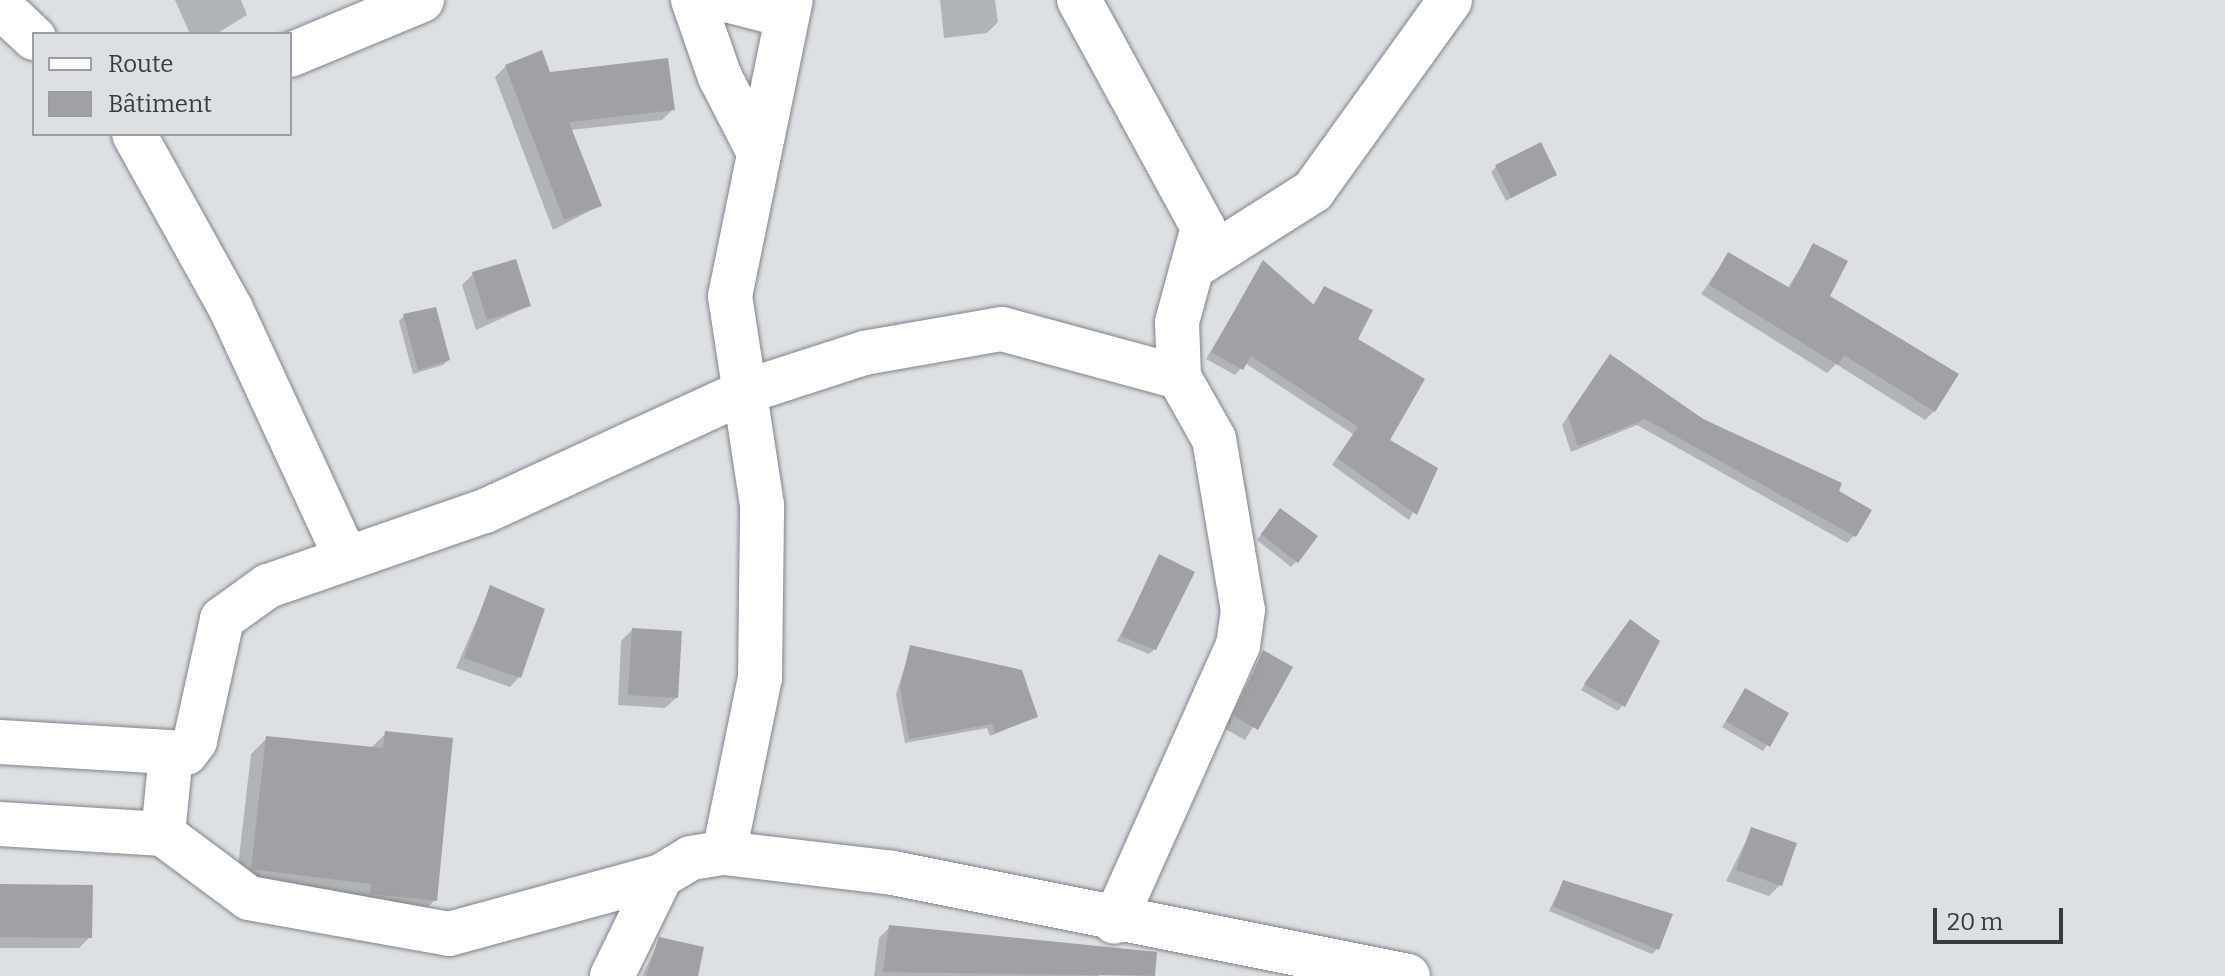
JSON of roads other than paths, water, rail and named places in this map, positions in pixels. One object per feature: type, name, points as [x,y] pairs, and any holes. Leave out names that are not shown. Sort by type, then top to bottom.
[{"type":"street","points":[[292,54],[422,0]]},
{"type":"street","points":[[693,0],[720,77],[757,149]]},
{"type":"street","points":[[724,853],[760,678],[762,505],[730,296],[757,149],[788,8],[726,0]]},
{"type":"street","points":[[1079,0],[1195,202],[1203,227],[1195,266],[1177,322],[1179,377],[1214,439],[1243,628],[1114,922]]},
{"type":"street","points":[[1195,266],[1313,191],[1450,0]]},
{"type":"street","points":[[0,6],[32,36]]},
{"type":"street","points":[[135,136],[231,309],[345,556]]},
{"type":"street","points":[[0,742],[186,753],[195,741],[222,619],[268,586],[345,556],[485,511],[744,392],[864,353],[1002,329],[1179,377]]},
{"type":"street","points":[[163,834],[171,754]]},
{"type":"street","points":[[0,824],[163,834],[249,898],[449,934],[661,876],[691,858],[724,853],[893,873],[1114,922],[1408,976]]},
{"type":"street","points":[[612,976],[661,876]]}]
